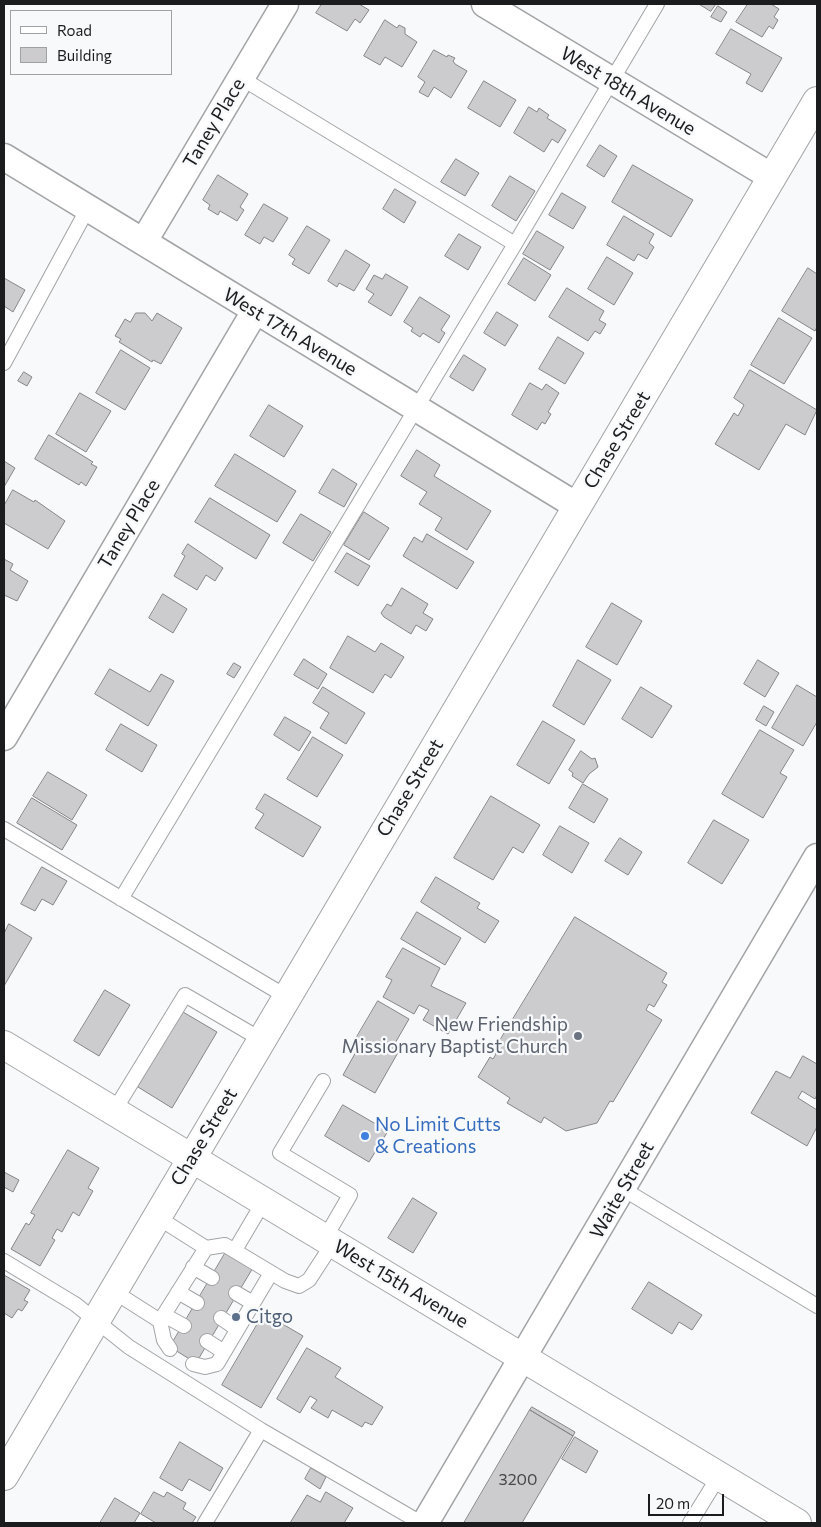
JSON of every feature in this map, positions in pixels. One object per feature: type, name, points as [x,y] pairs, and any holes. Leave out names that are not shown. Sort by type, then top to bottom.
[{"type":"street","name":"Taney Place","points":[[144,242],[285,4]]},
{"type":"street","name":"West 18th Avenue","points":[[484,4],[772,177]]},
{"type":"street","name":"Chase Street","points":[[4,1476],[817,100]]},
{"type":"street","name":"West 17th Avenue","points":[[4,157],[578,506]]},
{"type":"street","name":"Taney Place","points":[[4,737],[255,311]]},
{"type":"street","name":"Waite Street","points":[[425,1523],[817,857]]},
{"type":"street","name":"West 15th Avenue","points":[[4,1045],[797,1523]]},
{"type":"lane","points":[[121,899],[417,409],[657,4]]},
{"type":"lane","points":[[241,78],[515,244]]},
{"type":"lane","points":[[4,363],[88,208]]},
{"type":"lane","points":[[4,829],[287,997]]},
{"type":"lane","points":[[114,1111],[185,995],[262,1040]]},
{"type":"lane","points":[[157,1217],[206,1248],[225,1245],[271,1273],[299,1286],[308,1280],[329,1241],[350,1195],[280,1153],[322,1081]]},
{"type":"lane","points":[[622,1189],[817,1306]]},
{"type":"lane","points":[[235,1250],[264,1201]]},
{"type":"lane","points":[[170,1349],[164,1340],[162,1318],[206,1248]]},
{"type":"lane","points":[[4,1261],[75,1304],[129,1347],[261,1430],[421,1523]]},
{"type":"lane","points":[[193,1267],[212,1278]]},
{"type":"lane","points":[[193,1364],[205,1367],[216,1364],[271,1273]]},
{"type":"lane","points":[[113,1291],[162,1318],[184,1326]]},
{"type":"lane","points":[[178,1292],[196,1303]]},
{"type":"lane","points":[[236,1293],[253,1303]]},
{"type":"lane","points":[[221,1318],[237,1329]]},
{"type":"lane","points":[[207,1341],[224,1352]]},
{"type":"lane","points":[[205,1523],[261,1430]]},
{"type":"lane","points":[[690,1523],[719,1476]]},
{"type":"building","points":[[322,4],[359,4],[369,10],[360,23],[355,19],[347,31],[316,13]]},
{"type":"building","points":[[699,4],[716,4],[711,11]]},
{"type":"building","points":[[748,4],[771,4],[779,9],[774,17],[778,20],[773,29],[769,26],[762,37],[736,22]]},
{"type":"building","points":[[718,6],[727,12],[721,22],[711,17]]},
{"type":"building","points":[[385,20],[397,28],[399,25],[405,28],[405,34],[417,42],[402,67],[385,57],[380,65],[364,56]]},
{"type":"building","points":[[731,29],[782,58],[762,92],[746,83],[751,74],[716,54]]},
{"type":"building","points":[[434,50],[447,57],[448,55],[455,58],[453,61],[455,64],[467,71],[451,98],[434,87],[428,97],[419,92],[425,82],[418,77]]},
{"type":"building","points":[[484,81],[516,100],[500,127],[468,108]]},
{"type":"building","points":[[529,107],[537,112],[539,108],[549,115],[547,118],[566,130],[558,143],[552,139],[544,152],[514,133]]},
{"type":"building","points":[[600,145],[617,156],[604,177],[587,166]]},
{"type":"building","points":[[456,159],[479,173],[465,196],[441,182]]},
{"type":"building","points":[[633,165],[693,200],[671,237],[612,202]]},
{"type":"building","points":[[218,175],[248,194],[240,207],[244,210],[237,221],[220,211],[218,215],[208,209],[210,205],[203,200]]},
{"type":"building","points":[[510,176],[535,191],[516,221],[492,206]]},
{"type":"building","points":[[395,189],[416,202],[404,223],[383,209]]},
{"type":"building","points":[[562,193],[586,207],[573,229],[549,215]]},
{"type":"building","points":[[264,204],[288,218],[273,242],[264,237],[260,244],[245,235]]},
{"type":"building","points":[[624,216],[654,234],[649,243],[654,247],[647,259],[638,254],[634,261],[607,245]]},
{"type":"building","points":[[307,226],[330,240],[309,274],[292,264],[295,259],[289,255]]},
{"type":"building","points":[[537,231],[564,247],[550,270],[523,254]]},
{"type":"building","points":[[459,234],[481,247],[468,270],[445,256]]},
{"type":"building","points":[[346,250],[370,265],[354,291],[339,283],[337,287],[328,281]]},
{"type":"building","points":[[607,257],[633,273],[614,305],[588,289]]},
{"type":"building","points":[[524,258],[551,275],[535,301],[508,284]]},
{"type":"building","points":[[808,268],[817,274],[817,327],[815,331],[782,311]]},
{"type":"building","points":[[386,274],[408,287],[391,316],[368,302],[374,294],[366,289],[374,275],[382,279]]},
{"type":"building","points":[[4,278],[25,290],[13,312],[4,306]]},
{"type":"building","points":[[567,288],[604,311],[599,320],[606,324],[600,334],[595,331],[588,341],[549,317]]},
{"type":"building","points":[[420,297],[450,316],[441,330],[445,333],[439,343],[423,333],[420,337],[411,331],[413,328],[404,322]]},
{"type":"building","points":[[497,312],[518,325],[505,346],[484,333]]},
{"type":"building","points":[[136,313],[145,313],[152,321],[157,313],[182,328],[161,364],[153,360],[152,362],[119,342],[121,339],[115,336],[125,319],[130,322]]},
{"type":"building","points":[[779,318],[812,338],[784,384],[751,365]]},
{"type":"building","points":[[558,337],[584,353],[565,384],[539,369]]},
{"type":"building","points":[[121,350],[150,368],[125,410],[96,393]]},
{"type":"building","points":[[464,355],[486,369],[473,391],[450,377]]},
{"type":"building","points":[[750,370],[817,410],[805,435],[786,424],[759,470],[715,444],[734,413],[738,416],[744,405],[734,398]]},
{"type":"building","points":[[24,372],[32,377],[27,386],[18,381]]},
{"type":"building","points":[[530,383],[542,390],[546,384],[559,393],[548,412],[551,414],[545,424],[542,422],[537,430],[512,415]]},
{"type":"building","points":[[80,393],[111,411],[86,452],[56,434]]},
{"type":"building","points":[[269,405],[303,426],[284,457],[250,436]]},
{"type":"building","points":[[49,435],[93,462],[91,464],[97,467],[86,486],[81,482],[79,485],[35,459]]},
{"type":"building","points":[[417,450],[440,465],[434,476],[491,511],[467,550],[435,530],[442,518],[419,504],[427,492],[401,476]]},
{"type":"building","points":[[235,454],[296,491],[277,522],[215,486]]},
{"type":"building","points":[[4,461],[15,468],[4,487]]},
{"type":"building","points":[[333,469],[357,484],[344,507],[319,493]]},
{"type":"building","points":[[13,490],[34,502],[35,500],[65,521],[48,549],[4,523],[4,506]]},
{"type":"building","points":[[210,498],[270,535],[256,559],[195,522]]},
{"type":"building","points":[[364,512],[389,528],[369,560],[344,545]]},
{"type":"building","points":[[301,514],[331,532],[313,561],[283,543]]},
{"type":"building","points":[[427,534],[474,562],[457,589],[403,556],[414,537],[422,542]]},
{"type":"building","points":[[188,544],[223,568],[215,581],[206,575],[197,590],[174,576],[185,556],[182,554]]},
{"type":"building","points":[[347,553],[370,566],[358,586],[335,572]]},
{"type":"building","points":[[4,559],[13,564],[10,570],[28,581],[17,601],[4,595]]},
{"type":"building","points":[[402,588],[428,604],[423,613],[433,619],[426,631],[416,625],[411,634],[384,617],[381,613],[387,604],[391,606]]},
{"type":"building","points":[[163,594],[187,609],[173,633],[149,618]]},
{"type":"building","points":[[612,603],[642,621],[617,665],[586,647]]},
{"type":"building","points":[[348,636],[375,652],[381,643],[404,657],[391,678],[385,674],[373,693],[330,668]]},
{"type":"building","points":[[304,659],[327,674],[318,689],[294,675]]},
{"type":"building","points":[[578,660],[611,680],[584,725],[553,706]]},
{"type":"building","points":[[758,660],[779,673],[765,697],[744,684]]},
{"type":"building","points":[[234,663],[241,667],[234,678],[227,674]]},
{"type":"building","points":[[110,669],[150,692],[161,674],[174,681],[148,726],[95,694]]},
{"type":"building","points":[[797,685],[817,697],[817,722],[803,746],[772,728]]},
{"type":"building","points":[[323,687],[365,713],[346,744],[320,728],[329,713],[313,703]]},
{"type":"building","points":[[641,687],[672,706],[652,738],[622,719]]},
{"type":"building","points":[[764,706],[774,712],[766,726],[756,720]]},
{"type":"building","points":[[285,717],[311,732],[299,751],[274,735]]},
{"type":"building","points":[[543,721],[575,740],[549,784],[517,765]]},
{"type":"building","points":[[121,724],[157,745],[142,772],[106,750]]},
{"type":"building","points":[[760,730],[794,750],[780,773],[787,777],[763,818],[722,794]]},
{"type":"building","points":[[313,737],[343,755],[317,797],[287,779]]},
{"type":"building","points":[[581,751],[592,759],[595,758],[598,767],[589,774],[583,783],[572,776],[573,773],[569,770]]},
{"type":"building","points":[[48,772],[87,795],[72,820],[33,796]]},
{"type":"building","points":[[583,784],[608,799],[594,823],[569,808]]},
{"type":"building","points":[[265,794],[321,827],[303,857],[255,828],[264,814],[256,809]]},
{"type":"building","points":[[491,796],[540,825],[523,853],[513,847],[493,880],[454,858]]},
{"type":"building","points":[[32,798],[77,825],[62,850],[17,823]]},
{"type":"building","points":[[714,820],[749,840],[722,884],[688,863]]},
{"type":"building","points":[[560,826],[589,843],[572,873],[543,855]]},
{"type":"building","points":[[620,838],[642,852],[628,875],[605,861]]},
{"type":"building","points":[[42,867],[67,881],[53,905],[42,899],[35,911],[21,904]]},
{"type":"building","points":[[436,877],[480,903],[477,908],[499,921],[485,943],[421,902]]},
{"type":"building","points":[[417,912],[461,938],[445,965],[401,939]]},
{"type":"building","name":"New Friendship Missionary Baptist Church","points":[[575,917],[667,973],[662,982],[667,985],[654,1007],[649,1004],[646,1010],[662,1020],[613,1102],[610,1101],[597,1123],[566,1131],[544,1117],[541,1123],[507,1103],[510,1098],[478,1077],[490,1057],[493,1059],[496,1054],[493,1052]]},
{"type":"building","points":[[9,924],[32,938],[4,986],[4,934]]},
{"type":"building","points":[[403,948],[440,968],[431,986],[466,1003],[448,1034],[423,1020],[429,1010],[419,1005],[414,1014],[383,997],[392,980],[386,977]]},
{"type":"building","points":[[105,990],[130,1005],[99,1056],[74,1041]]},
{"type":"building","points":[[378,1001],[409,1019],[394,1045],[400,1049],[375,1093],[343,1075],[357,1050],[351,1047]]},
{"type":"building","points":[[183,1012],[217,1032],[172,1108],[138,1087]]},
{"type":"building","points":[[803,1056],[817,1064],[817,1095],[815,1099],[802,1091],[798,1098],[817,1110],[817,1127],[807,1146],[751,1113],[776,1071],[790,1078]]},
{"type":"building","points":[[343,1105],[388,1131],[369,1162],[325,1136]]},
{"type":"building","points":[[68,1150],[99,1168],[88,1188],[93,1191],[79,1216],[73,1212],[62,1232],[57,1229],[52,1238],[55,1240],[40,1266],[11,1249],[26,1223],[29,1225],[35,1215],[31,1213]]},
{"type":"building","points":[[4,1172],[19,1180],[13,1192],[4,1187]]},
{"type":"building","points":[[413,1198],[437,1213],[413,1253],[388,1238]]},
{"type":"building","points":[[230,1245],[257,1261],[196,1363],[170,1347]]},
{"type":"building","points":[[4,1275],[30,1290],[24,1300],[28,1302],[22,1311],[18,1309],[12,1318],[4,1313]]},
{"type":"building","points":[[649,1282],[702,1315],[692,1330],[679,1322],[672,1334],[632,1309]]},
{"type":"building","points":[[264,1313],[303,1336],[261,1408],[222,1385]]},
{"type":"building","points":[[307,1348],[341,1368],[335,1377],[383,1407],[372,1425],[365,1422],[362,1427],[332,1410],[328,1418],[311,1408],[317,1400],[310,1396],[300,1413],[277,1399]]},
{"type":"building","points":[[532,1407],[575,1432],[573,1436],[530,1410]]},
{"type":"building","points":[[530,1410],[573,1436],[522,1523],[464,1523]]},
{"type":"building","points":[[575,1437],[598,1451],[586,1473],[562,1459]]},
{"type":"building","points":[[180,1442],[223,1468],[210,1491],[189,1479],[182,1491],[160,1478]]},
{"type":"building","points":[[311,1468],[326,1477],[320,1489],[305,1479]]},
{"type":"building","points":[[154,1492],[164,1497],[167,1492],[186,1503],[183,1509],[196,1517],[192,1523],[156,1523],[141,1514]]},
{"type":"building","points":[[326,1492],[353,1508],[344,1523],[290,1523],[307,1495],[320,1502]]},
{"type":"building","points":[[115,1498],[140,1513],[134,1523],[100,1523]]},
{"type":"place","name":"New Friendship Missionary Baptist Church","points":[[578,1036]]},
{"type":"place","name":"No Limit Cutts & Creations","points":[[365,1136]]},
{"type":"place","name":"Citgo","points":[[236,1317]]}]
